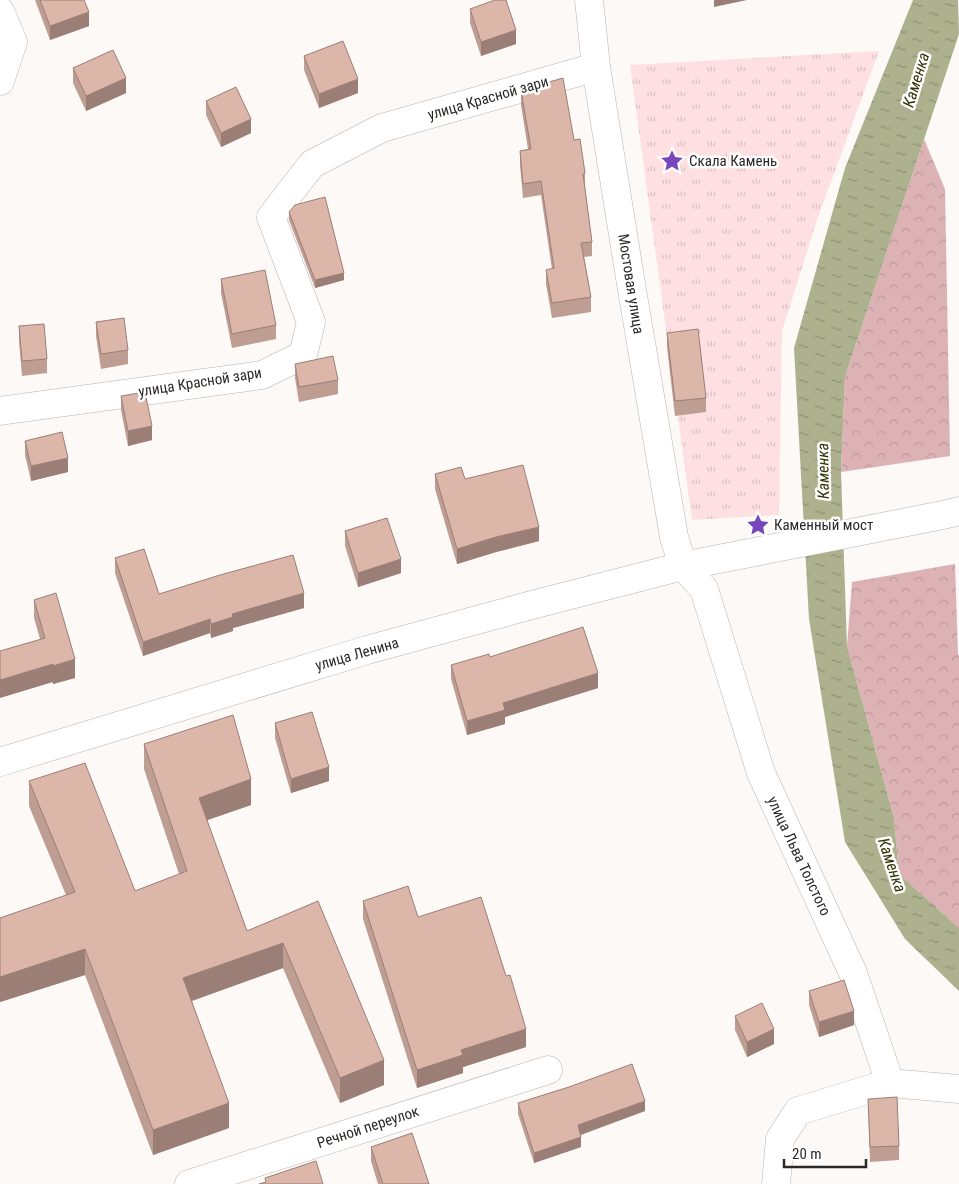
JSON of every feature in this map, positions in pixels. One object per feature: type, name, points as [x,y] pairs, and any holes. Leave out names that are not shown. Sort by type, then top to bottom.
[{"type":"street","name":"Мостовая улица","points":[[589,0],[596,67],[632,290],[674,537],[683,566]]},
{"type":"street","points":[[0,10],[13,42],[0,81]]},
{"type":"street","name":"улица Красной зари","points":[[0,411],[262,375],[303,355],[311,322],[271,217],[312,164],[382,128],[596,67]]},
{"type":"street","name":"улица Ленина","points":[[0,762],[367,650],[528,606],[683,566],[951,513]]},
{"type":"street","name":"улица Льва Толстого","points":[[683,566],[704,589],[761,773],[853,973],[890,1083]]},
{"type":"street","name":"Речной переулок","points":[[189,1184],[548,1070]]},
{"type":"street","points":[[776,1184],[780,1140],[798,1111],[890,1083],[959,1089]]},
{"type":"green space","points":[[879,51],[817,220],[782,331],[779,515],[692,520],[630,65]]},
{"type":"green space","points":[[924,139],[945,189],[950,456],[841,472],[845,377]]},
{"type":"green space","points":[[955,564],[959,655],[959,928],[899,874],[894,818],[847,646],[852,582]]},
{"type":"water","name":"Каменка","points":[[913,0],[958,0],[959,34],[845,377],[841,472],[847,646],[894,818],[899,874],[959,928],[959,991],[905,939],[845,842],[809,619],[794,348],[845,168]]},
{"type":"building","points":[[40,0],[84,0],[89,12],[50,26]]},
{"type":"building","points":[[495,0],[506,0],[516,30],[481,42],[470,9]]},
{"type":"building","points":[[343,41],[358,79],[319,94],[304,56]]},
{"type":"building","points":[[113,50],[126,78],[86,96],[73,68]]},
{"type":"building","points":[[563,78],[574,140],[580,139],[585,173],[583,174],[592,242],[581,243],[591,297],[552,303],[546,270],[554,268],[541,181],[523,184],[520,151],[531,149],[521,90]]},
{"type":"building","points":[[236,87],[251,119],[221,133],[206,101]]},
{"type":"building","points":[[325,197],[344,273],[315,280],[289,212],[295,205]]},
{"type":"building","points":[[265,270],[276,325],[232,334],[221,279]]},
{"type":"building","points":[[124,318],[128,350],[101,354],[96,322]]},
{"type":"building","points":[[44,324],[47,359],[22,361],[19,326]]},
{"type":"building","points":[[698,329],[706,398],[675,401],[667,333]]},
{"type":"building","points":[[333,356],[338,380],[299,387],[295,364]]},
{"type":"building","points":[[145,392],[152,426],[128,431],[121,396]]},
{"type":"building","points":[[62,432],[68,458],[31,466],[25,441]]},
{"type":"building","points":[[523,465],[539,527],[457,549],[435,474],[461,467],[465,479]]},
{"type":"building","points":[[387,518],[401,559],[358,573],[345,531]]},
{"type":"building","points":[[144,549],[159,594],[293,555],[304,593],[232,614],[233,617],[211,624],[210,619],[143,642],[115,558]]},
{"type":"building","points":[[56,593],[75,659],[0,680],[0,651],[45,638],[34,600]]},
{"type":"building","points":[[583,627],[598,673],[503,703],[505,710],[467,721],[451,665],[489,654],[490,657]]},
{"type":"building","points":[[312,712],[329,767],[291,779],[275,723]]},
{"type":"building","points":[[233,715],[251,779],[199,798],[247,931],[318,901],[384,1060],[340,1078],[283,943],[183,978],[229,1103],[153,1130],[85,949],[0,977],[0,918],[75,892],[29,781],[85,763],[135,891],[187,871],[144,744]]},
{"type":"building","points":[[408,886],[418,917],[481,897],[506,976],[510,975],[526,1029],[461,1050],[463,1055],[417,1070],[363,901]]},
{"type":"building","points":[[844,980],[854,1011],[819,1022],[809,991]]},
{"type":"building","points":[[762,1003],[774,1029],[747,1042],[735,1016]]},
{"type":"building","points":[[632,1064],[645,1101],[578,1125],[581,1137],[534,1153],[518,1103]]},
{"type":"building","points":[[897,1097],[899,1146],[870,1147],[868,1099]]},
{"type":"building","points":[[412,1133],[429,1184],[383,1184],[371,1147]]},
{"type":"building","points":[[316,1161],[323,1184],[259,1184],[266,1182],[265,1178]]},
{"type":"place","name":"Скала Камень","points":[[672,161]]},
{"type":"place","name":"Каменный мост","points":[[758,525]]}]
